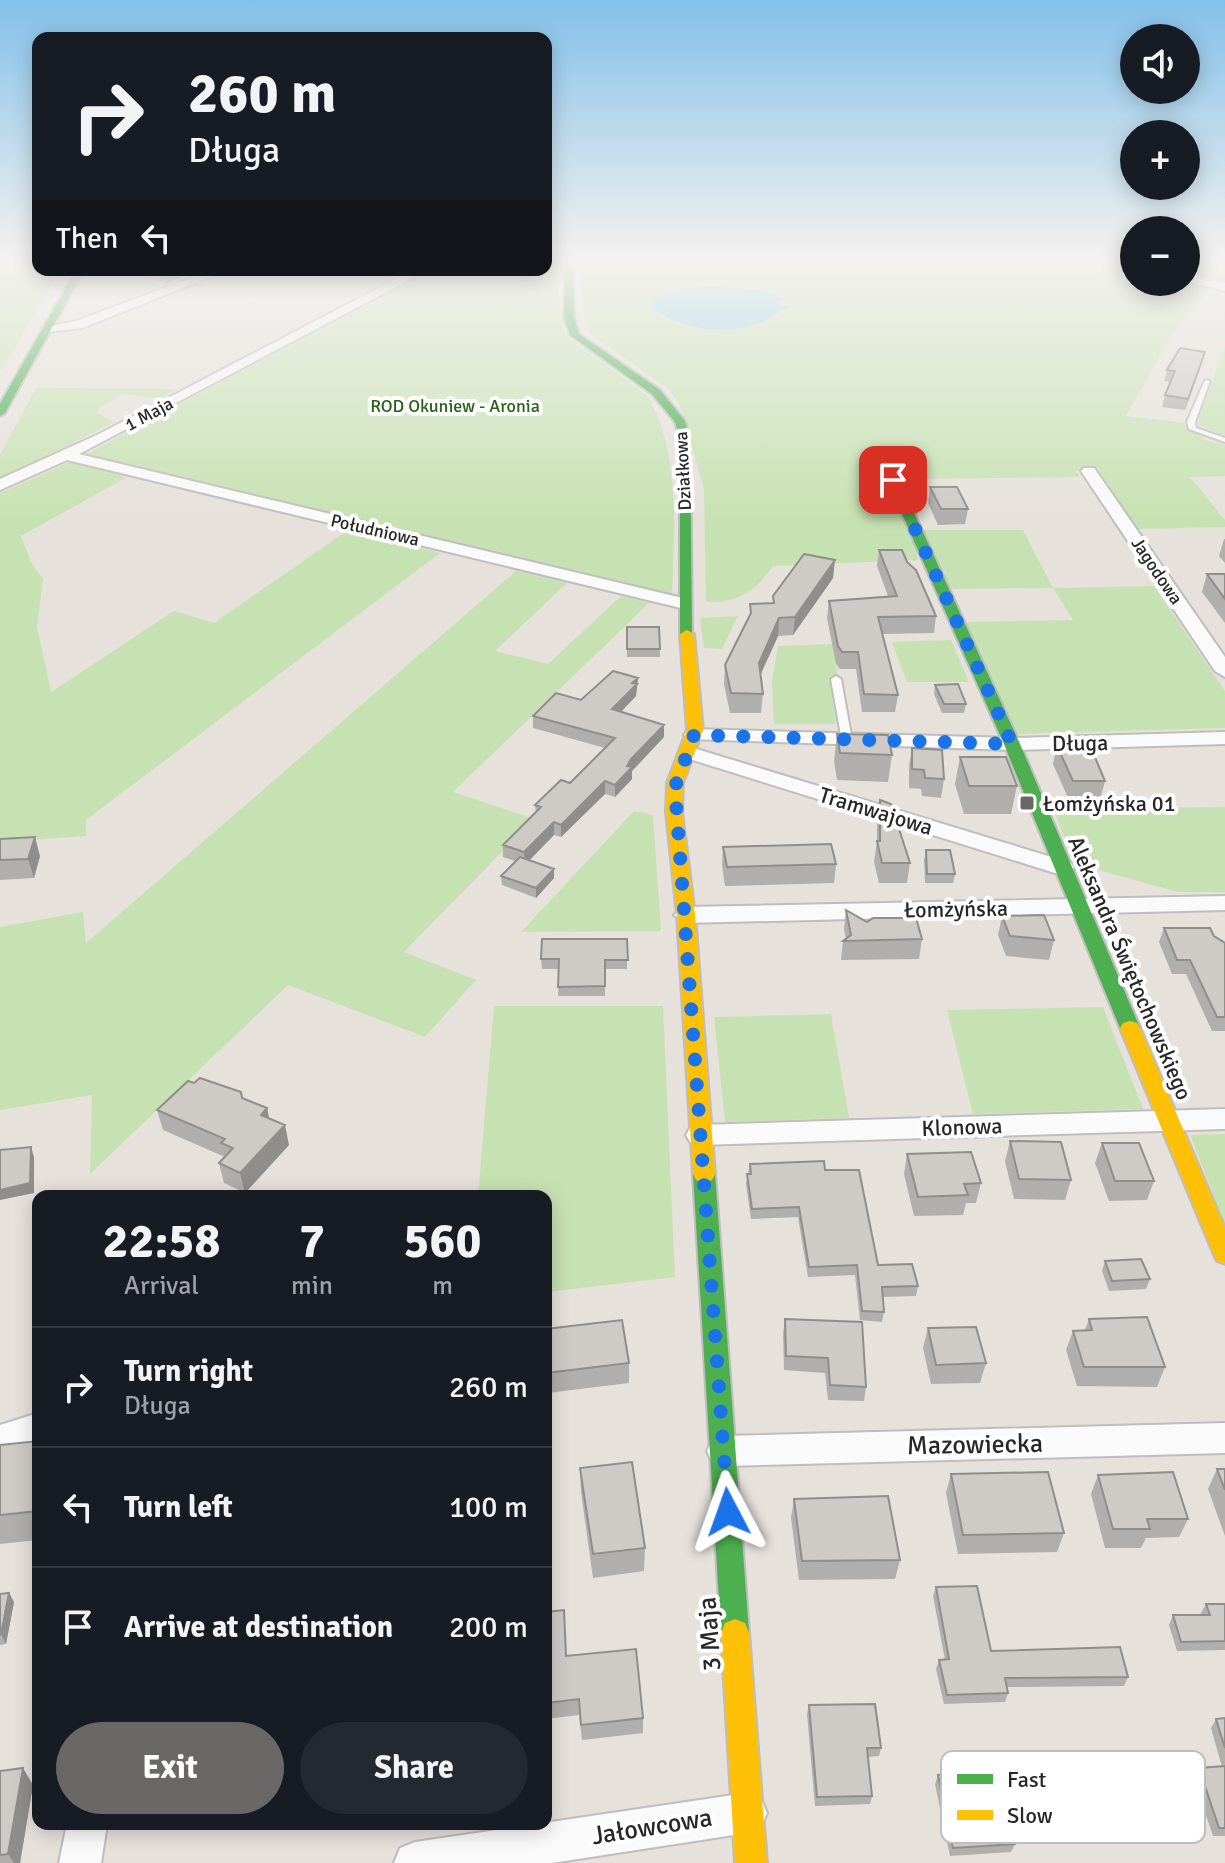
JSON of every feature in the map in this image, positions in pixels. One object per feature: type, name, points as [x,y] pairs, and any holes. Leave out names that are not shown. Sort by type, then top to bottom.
[{"type":"street","points":[[0,413],[39,344]]},
{"type":"street","name":"1 Maja","points":[[0,485],[65,455],[279,344]]},
{"type":"street","name":"Działkowa","points":[[588,344],[656,392],[680,421],[685,439],[685,604],[692,744]]},
{"type":"street","name":"Południowa","points":[[65,455],[685,604]]},
{"type":"street","name":"Jagodowa","points":[[1089,471],[1225,671]]},
{"type":"street","name":"Aleksandra Świętochowskiego","points":[[893,480],[1012,744],[1225,1255]]},
{"type":"street","name":"Długa","points":[[692,744],[847,741],[1012,744],[1225,738]]},
{"type":"street","name":"Tramwajowa","points":[[692,744],[1063,868]]},
{"type":"street","name":"3 Maja","points":[[692,744],[675,787],[751,1863]]},
{"type":"street","name":"Łomżyńska","points":[[686,915],[1225,903]]},
{"type":"street","name":"Klonowa","points":[[700,1135],[1225,1119]]},
{"type":"street","points":[[0,1440],[32,1430]]},
{"type":"street","name":"Mazowiecka","points":[[724,1451],[1225,1438]]},
{"type":"street","name":"Jałowcowa","points":[[415,1863],[747,1813]]},
{"type":"street","points":[[80,1863],[86,1830]]},
{"type":"lane","points":[[1207,381],[1191,422],[1193,429],[1225,440]]},
{"type":"lane","points":[[836,679],[847,741]]},
{"type":"green space","points":[[0,344],[17,344],[0,372]]},
{"type":"green space","name":"ROD Okuniew - Aronia","points":[[292,344],[576,344],[648,396],[659,419],[671,467],[673,493],[672,594],[87,454]]},
{"type":"green space","points":[[604,344],[1166,344],[1126,416],[1185,423],[1205,440],[1225,445],[1225,476],[1190,477],[1225,520],[1225,527],[1136,529],[1094,471],[1076,471],[1080,477],[901,479],[918,560],[773,566],[760,582],[744,594],[726,601],[706,601],[704,488],[680,406],[670,390]]},
{"type":"green space","points":[[1225,346],[1225,436],[1197,424]]},
{"type":"green space","points":[[36,388],[178,389],[159,398],[122,394],[98,409],[98,414],[114,422],[0,480],[0,455]]},
{"type":"green space","points":[[70,462],[127,477],[21,536],[32,564],[43,579],[37,627],[51,692],[174,611],[214,623],[348,530],[440,553],[86,820],[86,836],[0,842],[0,493]]},
{"type":"green space","points":[[924,530],[1023,530],[1053,588],[951,589]]},
{"type":"green space","points":[[516,571],[567,583],[495,651],[548,664],[621,596],[649,603],[453,792],[534,819],[404,952],[476,980],[425,1037],[288,985],[90,1174],[92,1095],[0,1110],[0,927],[83,912],[86,943]]},
{"type":"green space","points":[[1154,586],[1225,691],[1225,728],[1016,734],[966,622],[1073,620],[1053,588]]},
{"type":"green space","points":[[738,616],[722,649],[704,648],[700,618]]},
{"type":"green space","points":[[951,640],[969,682],[907,682],[892,642]]},
{"type":"green space","points":[[833,644],[837,675],[829,676],[836,724],[774,724],[772,681],[778,646]]},
{"type":"green space","points":[[1225,807],[1225,892],[1178,892],[1073,863],[1054,809]]},
{"type":"green space","points":[[634,811],[653,815],[661,931],[521,932]]},
{"type":"green space","points":[[494,1006],[663,1006],[675,1277],[552,1291],[552,1190],[479,1190]]},
{"type":"green space","points":[[1103,1007],[1143,1109],[973,1114],[947,1010]]},
{"type":"green space","points":[[831,1014],[849,1118],[725,1122],[714,1017]]},
{"type":"green space","points":[[1225,1134],[1225,1224],[1190,1135]]},
{"type":"building","points":[[1180,348],[1205,352],[1188,399],[1165,395],[1175,371],[1167,370]]},
{"type":"building","points":[[930,487],[957,487],[968,509],[941,509]]},
{"type":"building","points":[[879,550],[902,550],[907,562],[916,570],[936,616],[878,617],[898,695],[864,694],[858,652],[842,652],[838,646],[829,601],[897,596]]},
{"type":"building","points":[[804,554],[835,560],[795,617],[779,618],[759,663],[763,694],[731,693],[725,665],[751,613],[750,604],[774,603],[773,596]]},
{"type":"building","points":[[1207,574],[1225,574],[1225,599]]},
{"type":"building","points":[[627,627],[659,627],[660,649],[627,649]]},
{"type":"building","points":[[613,671],[638,678],[632,683],[637,684],[612,709],[664,725],[631,759],[627,766],[632,767],[615,785],[605,781],[561,825],[554,822],[524,852],[503,845],[541,807],[535,805],[561,780],[570,783],[615,738],[533,716],[556,693],[581,700]]},
{"type":"building","points":[[958,684],[966,704],[944,704],[935,685]]},
{"type":"building","points":[[837,734],[888,735],[892,755],[840,753]]},
{"type":"building","points":[[1057,746],[1091,748],[1105,781],[1073,781]]},
{"type":"building","points":[[912,748],[942,750],[944,779],[925,778],[924,770],[912,769]]},
{"type":"building","points":[[960,757],[1006,757],[1017,786],[969,786]]},
{"type":"building","points":[[880,800],[891,804],[910,863],[882,863],[877,841],[880,841]]},
{"type":"building","points":[[35,837],[28,859],[0,860],[0,839]]},
{"type":"building","points":[[831,844],[836,864],[727,867],[723,847]]},
{"type":"building","points":[[926,850],[950,850],[955,874],[927,874]]},
{"type":"building","points":[[520,857],[554,869],[536,888],[501,876]]},
{"type":"building","points":[[846,910],[867,922],[873,918],[916,918],[922,939],[843,941],[851,935]]},
{"type":"building","points":[[1044,915],[1054,940],[1010,936],[1002,916]]},
{"type":"building","points":[[1164,928],[1210,928],[1214,936],[1225,943],[1225,1017],[1217,1017],[1190,960],[1177,960]]},
{"type":"building","points":[[542,939],[627,939],[628,960],[605,960],[605,986],[558,987],[559,959],[541,959]]},
{"type":"building","points":[[200,1078],[241,1092],[242,1098],[267,1108],[261,1115],[285,1125],[240,1173],[219,1163],[233,1148],[221,1143],[225,1139],[157,1110],[188,1081],[194,1083]]},
{"type":"building","points":[[1010,1141],[1061,1142],[1071,1180],[1019,1179]]},
{"type":"building","points":[[1102,1143],[1139,1143],[1154,1181],[1115,1181]]},
{"type":"building","points":[[31,1147],[30,1183],[0,1190],[0,1150]]},
{"type":"building","points":[[971,1152],[981,1183],[964,1184],[968,1195],[918,1197],[907,1154]]},
{"type":"building","points":[[824,1161],[825,1170],[859,1170],[878,1265],[912,1264],[918,1286],[882,1287],[884,1312],[862,1311],[857,1265],[809,1267],[799,1207],[752,1209],[747,1174],[751,1174],[750,1164]]},
{"type":"building","points":[[1141,1259],[1150,1279],[1112,1281],[1105,1261]]},
{"type":"building","points":[[1147,1317],[1165,1367],[1084,1367],[1073,1331],[1092,1330],[1089,1319]]},
{"type":"building","points":[[785,1319],[862,1322],[866,1387],[830,1385],[828,1358],[786,1356]]},
{"type":"building","points":[[622,1320],[629,1363],[552,1372],[552,1328]]},
{"type":"building","points":[[976,1327],[986,1363],[936,1365],[928,1328]]},
{"type":"building","points":[[32,1442],[32,1512],[0,1515],[0,1445]]},
{"type":"building","points":[[632,1462],[645,1548],[593,1554],[580,1468]]},
{"type":"building","points":[[1217,1469],[1225,1469],[1225,1490]]},
{"type":"building","points":[[1048,1472],[1064,1533],[963,1535],[951,1474]]},
{"type":"building","points":[[1173,1472],[1188,1519],[1147,1519],[1150,1529],[1113,1529],[1098,1475]]},
{"type":"building","points":[[888,1496],[900,1560],[802,1561],[794,1499]]},
{"type":"building","points":[[977,1586],[991,1651],[1120,1647],[1128,1677],[1005,1678],[1008,1693],[947,1695],[939,1660],[949,1659],[936,1587]]},
{"type":"building","points":[[9,1593],[1,1634],[0,1635],[0,1594]]},
{"type":"building","points":[[1206,1604],[1225,1604],[1225,1641],[1181,1642],[1173,1615],[1210,1615]]},
{"type":"building","points":[[564,1610],[566,1656],[636,1649],[643,1718],[581,1725],[579,1699],[552,1702],[552,1611]]},
{"type":"building","points":[[875,1704],[881,1748],[867,1748],[872,1796],[817,1797],[809,1705]]},
{"type":"building","points":[[1225,1718],[1225,1748],[1216,1719]]},
{"type":"building","points":[[1225,1766],[1225,1828],[1219,1828],[1205,1786],[1205,1768]]},
{"type":"building","points":[[23,1768],[8,1854],[0,1855],[0,1771]]},
{"type":"building","points":[[952,1843],[1015,1844],[953,1848]]},
{"type":"traffic: fast","points":[[0,413],[39,344]]},
{"type":"traffic: fast","points":[[588,344],[656,392],[680,421],[685,439],[687,634]]},
{"type":"traffic: fast","points":[[893,480],[1012,744],[1130,1028]]},
{"type":"traffic: fast","points":[[704,1174],[735,1633]]},
{"type":"traffic: slow","points":[[687,634],[695,730],[675,783],[674,812],[686,915],[704,1174]]},
{"type":"traffic: slow","points":[[1130,1028],[1225,1255]]},
{"type":"traffic: slow","points":[[735,1633],[751,1863]]},
{"type":"place","name":"Łomżyńska 01","points":[[1027,803]]},
{"type":"route","points":[[728,1512],[686,915],[675,805],[676,778],[692,749],[694,735],[1012,744],[1006,737],[893,480]]}]
